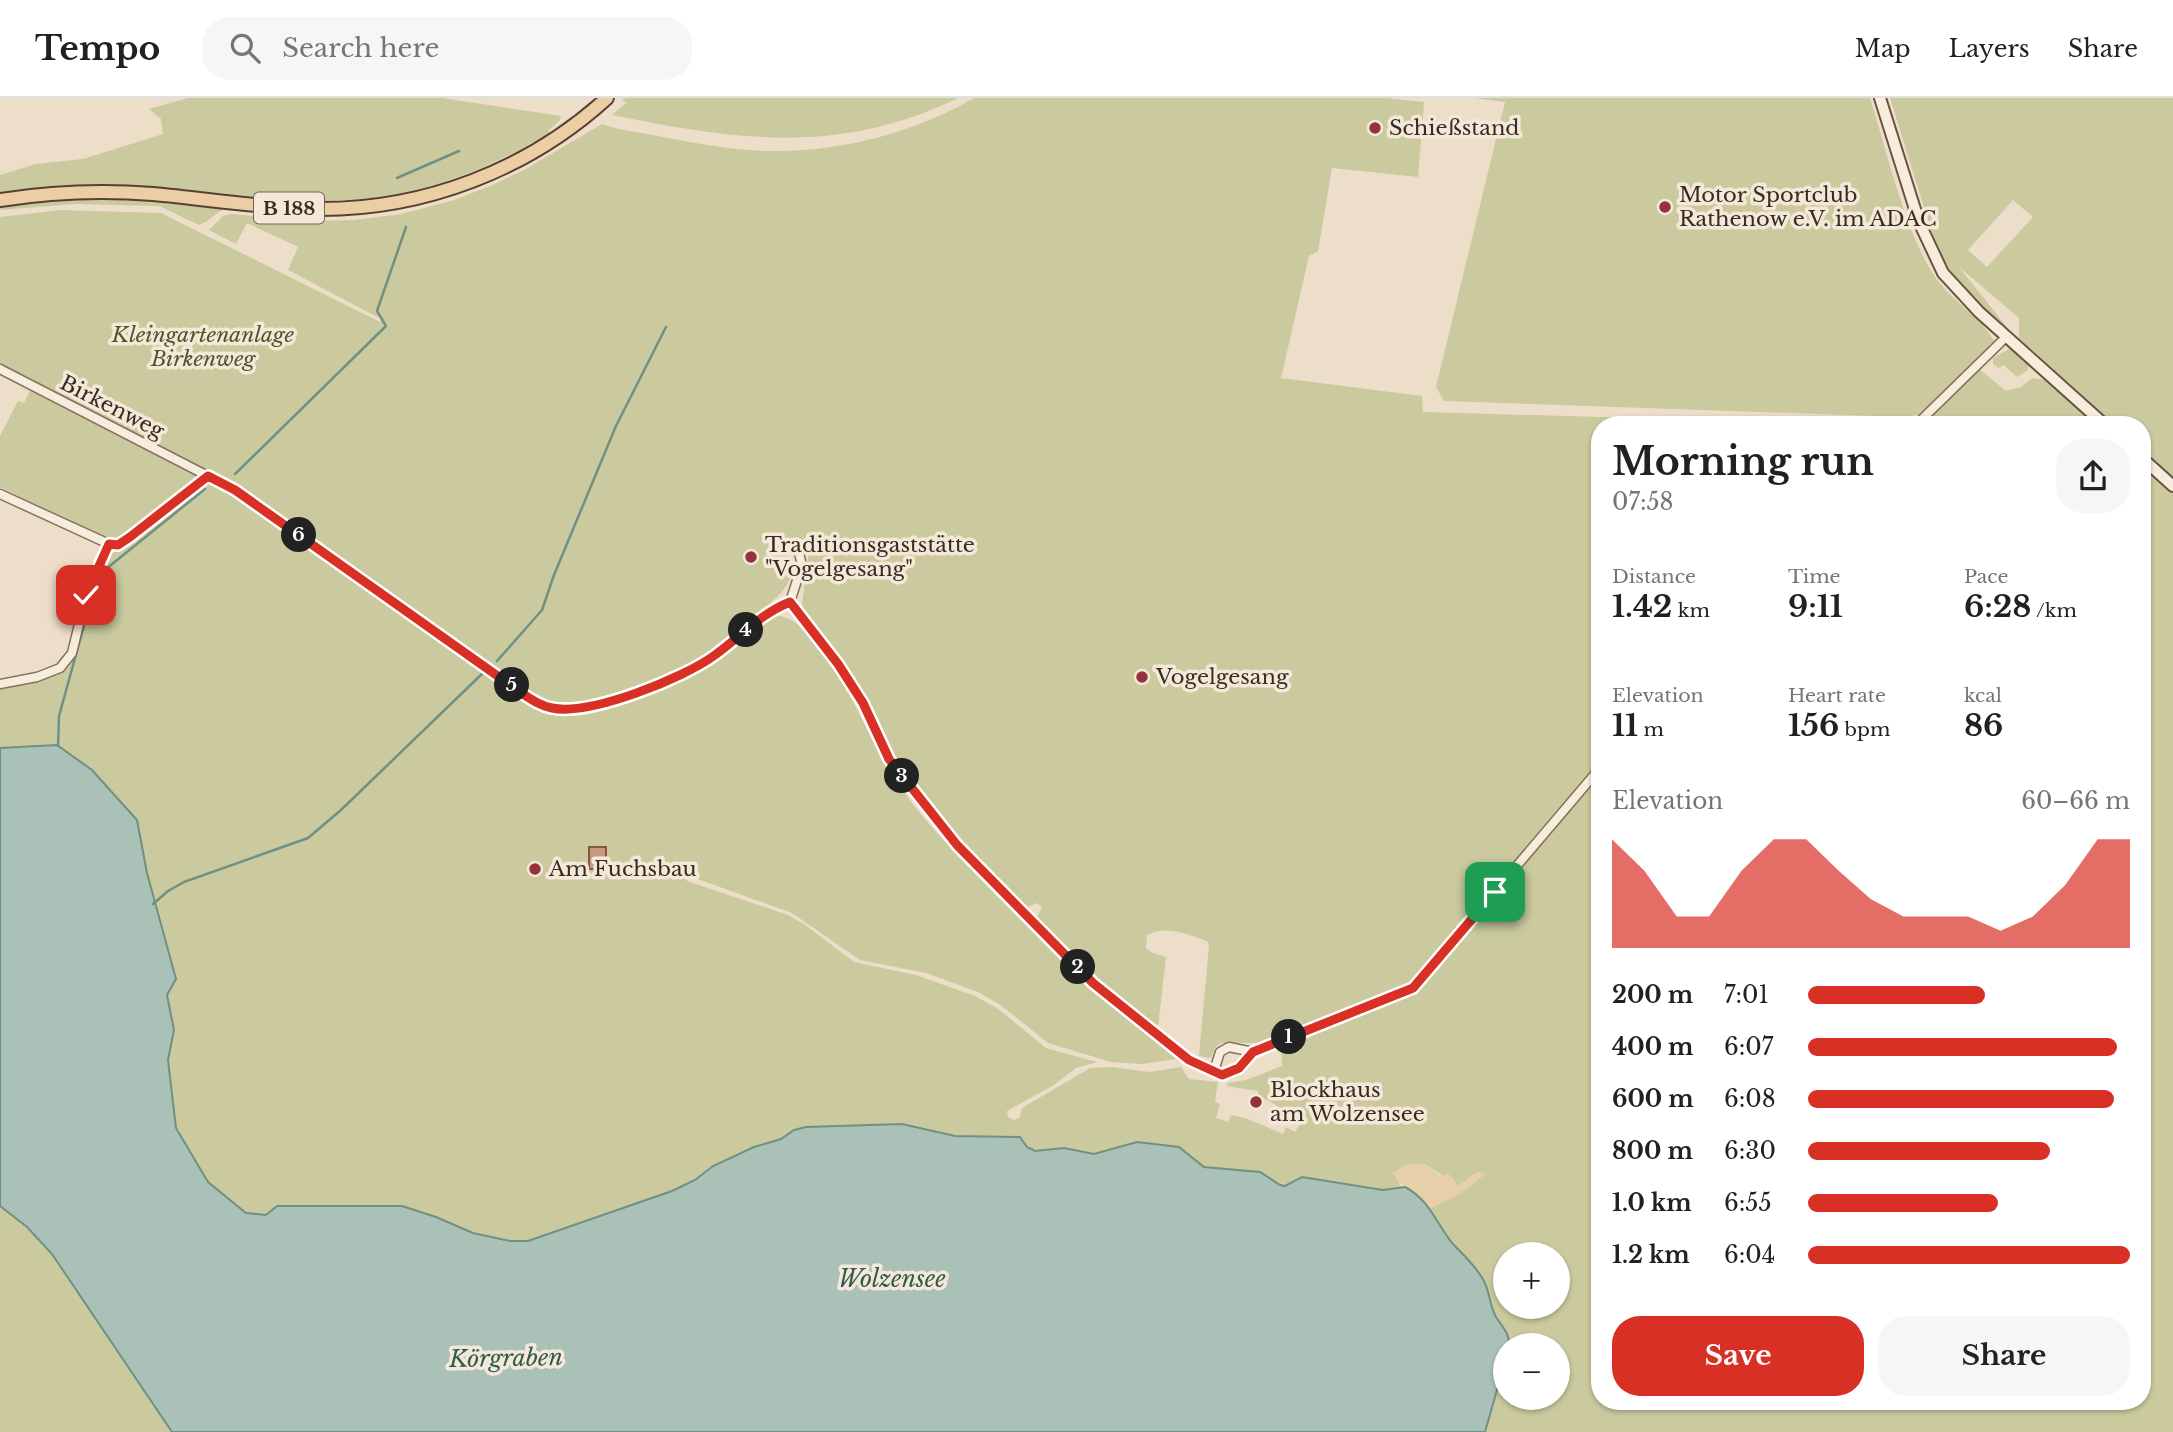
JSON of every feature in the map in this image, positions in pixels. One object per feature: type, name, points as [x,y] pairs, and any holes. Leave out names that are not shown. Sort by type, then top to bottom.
[{"type":"main road","points":[[1880,98],[1919,222],[1932,253],[1959,293],[2095,416]]},
{"type":"main road","name":"B 188","points":[[0,200],[104,192],[297,208],[376,206],[428,196],[478,179],[525,157],[564,133],[606,99]]},
{"type":"main road","points":[[2151,466],[2173,486]]},
{"type":"street","points":[[1925,416],[2006,337]]},
{"type":"street","name":"Birkenweg","points":[[0,369],[246,498],[523,694],[554,709],[580,708],[604,702],[676,678],[714,656],[771,610],[790,602]]},
{"type":"street","points":[[0,494],[109,544],[118,545],[208,476]]},
{"type":"street","points":[[0,684],[37,677],[60,668],[66,661],[72,653],[86,595],[109,544]]},
{"type":"street","points":[[799,553],[802,565],[790,602],[863,703],[889,759],[957,845],[1093,983],[1189,1060],[1222,1075],[1239,1068],[1253,1052],[1413,988],[1591,779]]},
{"type":"street","points":[[1214,1071],[1220,1052],[1229,1047],[1253,1052]]},
{"type":"green space","points":[[188,98],[442,98],[561,116],[548,131],[550,132],[504,158],[429,186],[377,197],[304,201],[123,186],[0,194],[0,175],[36,164],[83,159],[163,134],[161,119],[149,109]]},
{"type":"green space","points":[[625,98],[958,98],[914,116],[871,129],[787,138],[702,131],[612,115],[627,102],[622,101]]},
{"type":"green space","name":"Kleingartenanlage Birkenweg","points":[[974,98],[1385,98],[1424,102],[1418,177],[1332,168],[1318,251],[1309,256],[1281,378],[1422,396],[1423,412],[1591,417],[1591,774],[1412,985],[1261,1043],[1221,1043],[1215,1048],[1211,1058],[1199,1056],[1208,942],[1170,931],[1154,932],[1147,935],[1146,948],[1166,957],[1158,1027],[1098,979],[1036,918],[1042,908],[1037,903],[1026,908],[1018,902],[960,842],[915,788],[886,743],[859,686],[804,612],[802,604],[810,543],[793,540],[788,544],[791,572],[785,587],[776,598],[701,658],[651,684],[610,699],[590,704],[555,706],[530,696],[493,666],[238,487],[0,365],[0,217],[60,210],[161,213],[380,322],[381,319],[288,270],[298,247],[247,223],[236,244],[209,230],[223,216],[232,214],[310,221],[354,220],[401,214],[454,200],[524,170],[602,124],[718,147],[758,151],[803,150],[880,137],[952,110]]},
{"type":"green space","points":[[1474,98],[1870,98],[1897,189],[1923,255],[1940,283],[1982,324],[1994,341],[1920,414],[1911,416],[1444,401],[1436,387],[1505,102]]},
{"type":"green space","points":[[1890,98],[2173,98],[2173,479],[2151,460],[2151,416],[2101,416],[2019,343],[2019,318],[1959,267],[2006,326],[2005,329],[1962,286],[1947,266],[1932,233]],"holes":[[[2013,200],[2033,217],[1987,267],[1968,250]]]},
{"type":"green space","points":[[74,198],[134,198],[228,207],[199,225],[159,206],[75,204],[0,210],[0,205]]},
{"type":"green space","points":[[2011,348],[2029,363],[2028,370],[2017,377],[2004,365],[1999,368],[1993,364],[1993,358]]},
{"type":"green space","points":[[1979,369],[2006,391],[2021,387],[2032,378],[2047,380],[2088,416],[1930,416]]},
{"type":"green space","points":[[31,389],[232,493],[540,708],[555,713],[580,712],[602,707],[680,682],[718,660],[766,619],[783,617],[800,626],[834,668],[886,764],[925,819],[1047,946],[1105,999],[1161,1042],[1177,1059],[1142,1064],[1111,1062],[1048,1043],[1002,1006],[978,992],[926,973],[860,960],[792,913],[695,878],[687,876],[687,881],[788,915],[854,962],[916,975],[975,996],[998,1009],[1046,1048],[1097,1062],[1076,1068],[1054,1085],[1007,1111],[1008,1117],[1014,1120],[1020,1117],[1022,1108],[1090,1068],[1112,1067],[1150,1072],[1181,1067],[1189,1079],[1218,1082],[1215,1102],[1220,1104],[1216,1118],[1228,1122],[1231,1115],[1283,1134],[1286,1127],[1295,1132],[1302,1120],[1258,1095],[1258,1091],[1227,1086],[1227,1083],[1246,1080],[1282,1066],[1281,1048],[1284,1043],[1416,990],[1591,782],[1591,1410],[2151,1410],[2151,473],[2173,491],[2173,1432],[1485,1432],[1493,1404],[1493,1410],[1570,1410],[1570,1333],[1504,1333],[1494,1319],[1570,1319],[1570,1242],[1493,1242],[1493,1318],[1470,1286],[1427,1205],[1458,1195],[1485,1174],[1478,1172],[1458,1186],[1425,1164],[1407,1164],[1399,1184],[1403,1188],[1392,1197],[1319,1193],[1108,1150],[1094,1154],[1064,1148],[1035,1151],[1023,1143],[707,1173],[672,1191],[528,1241],[510,1241],[473,1233],[420,1211],[346,1209],[316,1205],[277,1206],[266,1215],[246,1213],[208,1182],[176,1128],[168,1060],[174,1030],[167,995],[0,762],[0,689],[39,681],[60,671],[72,657],[87,596],[109,543],[0,487],[0,436],[18,401],[24,403]]},
{"type":"green space","points":[[0,1203],[37,1237],[52,1255],[172,1432],[0,1432]]},
{"type":"sand","points":[[1407,1164],[1425,1164],[1440,1176],[1449,1174],[1458,1186],[1479,1172],[1485,1174],[1458,1195],[1431,1208],[1392,1173]]},
{"type":"water","name":"Wolzensee","points":[[57,745],[92,770],[137,820],[147,873],[176,979],[167,995],[174,1030],[168,1060],[176,1128],[208,1182],[246,1213],[266,1215],[277,1206],[402,1206],[473,1233],[510,1241],[528,1241],[672,1191],[695,1180],[713,1166],[806,1127],[902,1124],[955,1136],[1020,1137],[1027,1147],[1035,1151],[1064,1148],[1094,1154],[1137,1142],[1179,1147],[1204,1167],[1260,1172],[1285,1186],[1302,1177],[1383,1190],[1405,1187],[1414,1192],[1447,1237],[1481,1276],[1493,1310],[1493,1319],[1498,1319],[1506,1333],[1493,1333],[1493,1404],[1485,1432],[172,1432],[52,1254],[27,1227],[0,1206],[0,748]]},
{"type":"building","points":[[589,847],[606,847],[606,869],[589,869]]},
{"type":"waterway","points":[[397,178],[459,151]]},
{"type":"waterway","points":[[235,474],[386,326],[377,311],[406,227]]},
{"type":"waterway","points":[[497,661],[542,610],[616,426],[666,327]]},
{"type":"waterway","points":[[58,746],[59,716],[90,604],[106,569],[205,489]]},
{"type":"waterway","points":[[153,904],[184,882],[308,838],[341,810],[485,671]]},
{"type":"place","name":"Schießstand","points":[[1375,128]]},
{"type":"place","name":"Motor Sportclub Rathenow e.V. im ADAC","points":[[1665,207]]},
{"type":"place","name":"Traditionsgaststätte \"Vogelgesang\"","points":[[751,557]]},
{"type":"place","name":"Vogelgesang","points":[[1142,677]]},
{"type":"place","name":"Am Fuchsbau","points":[[535,869]]},
{"type":"place","name":"Blockhaus am Wolzensee","points":[[1256,1102]]},
{"type":"route","points":[[86,595],[109,544],[118,545],[130,537],[208,476],[235,490],[523,694],[554,709],[580,708],[604,702],[676,678],[714,656],[771,610],[790,602],[838,664],[863,703],[889,759],[957,845],[1093,983],[1189,1060],[1222,1075],[1239,1068],[1253,1052],[1413,988],[1495,892]]},
{"type":"water label","name":"Körgraben","points":[[506,1358]]}]
